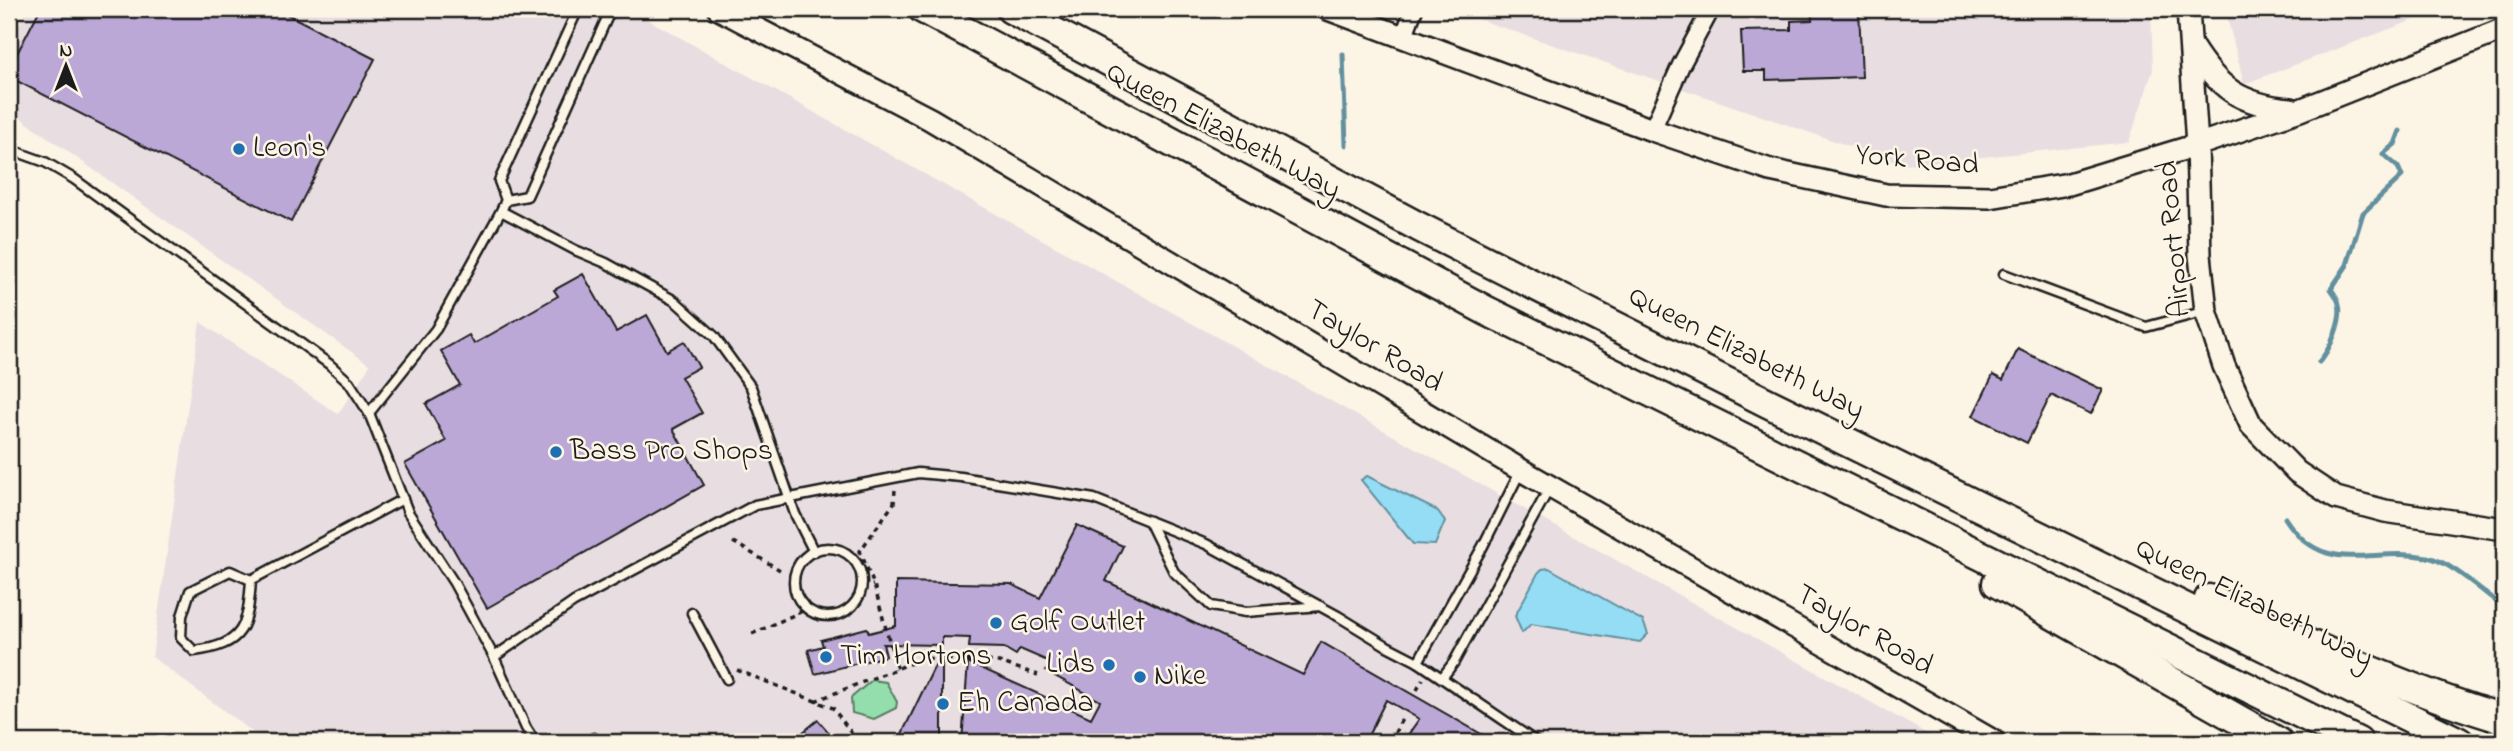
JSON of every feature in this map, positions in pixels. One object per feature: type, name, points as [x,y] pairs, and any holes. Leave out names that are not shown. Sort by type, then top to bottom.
[{"type":"highway","name":"Queen Elizabeth Way","points":[[923,9],[1486,310],[2358,742]]},
{"type":"highway","name":"Queen Elizabeth Way","points":[[1010,9],[1419,227],[1768,403],[2459,742]]},
{"type":"highway","points":[[1768,403],[2373,672],[2465,708],[2504,719]]},
{"type":"highway","points":[[1715,424],[2278,742]]},
{"type":"main road","name":"Taylor Road","points":[[719,9],[930,119],[1521,470],[1995,742]]},
{"type":"main road","name":"York Road","points":[[1328,9],[1651,130],[1770,170],[1886,195],[1990,197],[2069,184],[2197,145],[2300,110],[2504,29]]},
{"type":"main road","name":"Airport Road","points":[[2188,9],[2197,145],[2200,255],[2206,311],[2224,366],[2251,425],[2297,472],[2336,498],[2385,511],[2504,528]]},
{"type":"main road","points":[[2189,41],[2207,71],[2233,93],[2265,107],[2300,110]]},
{"type":"street","points":[[1403,38],[1414,9]]},
{"type":"street","points":[[1651,130],[1711,9]]},
{"type":"lane","points":[[369,413],[436,329],[501,212],[506,201],[499,181],[578,9]]},
{"type":"lane","points":[[506,201],[527,196],[611,9]]},
{"type":"lane","points":[[9,149],[45,162],[74,179],[349,382],[369,413],[408,512],[454,583],[535,742]]},
{"type":"lane","points":[[501,212],[606,263],[675,301],[714,336],[751,387],[795,514],[814,552]]},
{"type":"lane","points":[[2004,274],[2147,327],[2206,311]]},
{"type":"lane","points":[[1418,662],[1483,546],[1521,470]]},
{"type":"lane","points":[[494,657],[575,602],[755,505],[918,473],[961,477],[1094,499],[1206,544],[1418,662],[1536,742]]},
{"type":"lane","points":[[1442,678],[1454,662],[1551,486]]},
{"type":"lane","points":[[251,580],[403,499]]},
{"type":"lane","points":[[1149,521],[1174,572],[1211,606],[1246,612],[1320,606]]},
{"type":"lane","points":[[834,549],[852,559],[861,577],[862,587],[853,605],[836,615],[826,616],[807,609],[799,600],[794,578],[798,567],[814,552],[834,549]]},
{"type":"lane","points":[[230,571],[251,580],[249,617],[239,634],[214,649],[194,651],[181,638],[182,616],[190,591],[230,571]]},
{"type":"lane","points":[[692,613],[727,679]]},
{"type":"path","points":[[895,478],[894,503],[860,551],[874,585],[897,669]]},
{"type":"path","points":[[733,542],[780,570]]},
{"type":"path","points":[[862,587],[874,585]]},
{"type":"path","points":[[752,634],[807,609]]},
{"type":"path","points":[[815,701],[924,658],[999,662],[1038,675]]},
{"type":"path","points":[[735,669],[833,708],[858,742]]},
{"type":"path","points":[[1390,742],[1402,719]]},
{"type":"shaded area","points":[[27,9],[629,9],[1942,742],[266,742],[152,657],[200,322],[338,414],[370,365],[9,110],[9,43]]},
{"type":"shaded area","points":[[1448,9],[2151,9],[2153,70],[2129,142],[1905,165]]},
{"type":"shaded area","points":[[2225,9],[2443,9],[2244,84]]},
{"type":"green space","points":[[872,680],[886,682],[897,702],[896,708],[874,719],[852,713],[851,698]]},
{"type":"water","points":[[1367,476],[1438,511],[1445,521],[1435,545],[1413,544],[1361,480]]},
{"type":"water","points":[[1549,568],[1643,621],[1648,634],[1640,642],[1531,624],[1522,633],[1515,616],[1538,573]]},
{"type":"building","name":"Leon's","points":[[40,9],[277,9],[375,59],[291,222],[9,77],[9,69]]},
{"type":"building","points":[[1811,9],[1859,9],[1862,77],[1766,80],[1766,71],[1743,71],[1741,31],[1791,30],[1791,21],[1812,20]]},
{"type":"building","name":"Bass Pro Shops","points":[[583,274],[616,332],[647,315],[667,351],[684,341],[699,367],[681,377],[702,413],[673,429],[704,485],[487,608],[405,464],[446,441],[426,404],[460,385],[441,351],[469,335],[474,344],[558,296],[554,290]]},
{"type":"building","points":[[2018,349],[2103,390],[2091,414],[2051,395],[2027,443],[1973,416],[1993,375],[2003,380]]},
{"type":"building","points":[[1077,525],[1123,546],[1106,581],[1303,675],[1321,642],[1495,742],[1403,742],[1419,719],[1386,700],[1365,742],[962,742],[968,662],[1091,718],[1100,701],[1046,671],[1050,662],[1020,649],[1016,655],[1004,648],[969,647],[970,638],[942,637],[942,645],[883,644],[886,656],[815,674],[808,650],[823,646],[821,640],[867,628],[869,633],[896,626],[896,582],[1011,584],[1040,598]]},
{"type":"building","points":[[942,651],[942,742],[898,742]]},
{"type":"building","points":[[818,720],[837,742],[791,742]]},
{"type":"waterway","points":[[1343,54],[1346,145]]},
{"type":"waterway","points":[[2319,362],[2331,343],[2339,318],[2338,302],[2331,289],[2347,265],[2363,213],[2402,176],[2398,167],[2383,154],[2395,144],[2400,131]]},
{"type":"waterway","points":[[2285,518],[2300,537],[2316,548],[2332,554],[2406,555],[2436,560],[2456,571],[2504,607]]},
{"type":"place","name":"Leon's","points":[[239,149]]},
{"type":"place","name":"Bass Pro Shops","points":[[556,452]]},
{"type":"place","name":"Golf Outlet","points":[[996,623]]},
{"type":"place","name":"Tim Hortons","points":[[826,657]]},
{"type":"place","name":"Lids","points":[[1109,665]]},
{"type":"place","name":"Nike","points":[[1140,677]]},
{"type":"place","name":"Eh Canada","points":[[943,704]]}]
